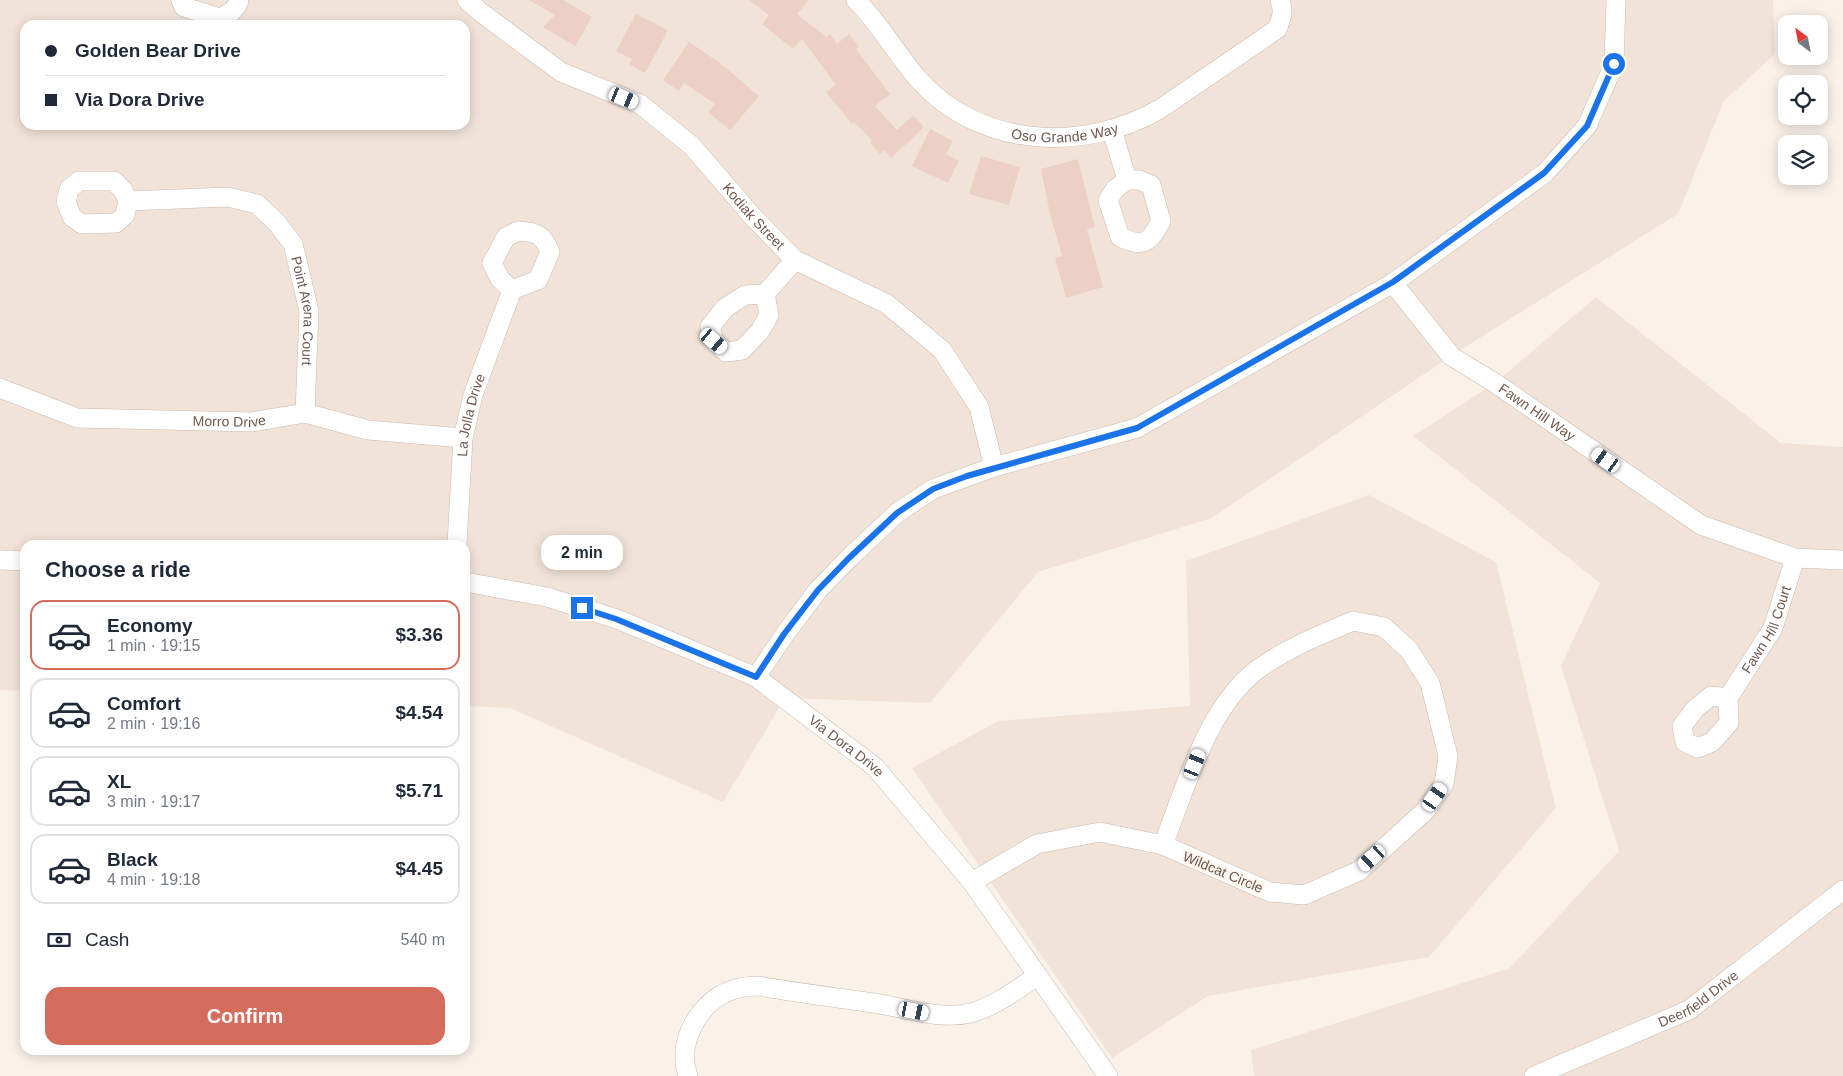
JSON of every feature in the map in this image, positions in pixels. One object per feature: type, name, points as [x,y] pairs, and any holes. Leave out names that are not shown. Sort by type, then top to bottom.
[{"type":"street","points":[[181,0],[184,7],[220,18],[232,12],[239,0]]},
{"type":"street","name":"Oso Grande Way","points":[[856,0],[920,80],[940,100],[964,115],[992,128],[1014,135],[1051,138],[1087,136],[1112,130],[1144,119],[1160,110],[1277,29],[1282,16],[1281,4]]},
{"type":"street","points":[[756,677],[784,634],[818,590],[897,513],[933,489],[994,467],[1137,428],[1393,282],[1544,173],[1587,126],[1614,64],[1616,0]]},
{"type":"street","name":"Kodiak Street","points":[[478,4],[561,72],[640,104],[692,146],[753,217],[795,260],[887,304],[942,350],[979,407],[994,467]]},
{"type":"street","points":[[1112,130],[1127,180]]},
{"type":"street","name":"Point Arena Court","points":[[128,201],[228,197],[257,204],[277,223],[292,244],[310,311],[304,413]]},
{"type":"street","points":[[764,294],[795,260]]},
{"type":"street","name":"Fawn Hill Way","points":[[1393,282],[1451,356],[1495,383],[1701,525],[1795,558],[1843,560]]},
{"type":"street","name":"La Jolla Drive","points":[[457,540],[462,438],[474,395],[512,290]]},
{"type":"street","name":"Morro Drive","points":[[0,388],[76,418],[251,422],[304,413],[368,430],[462,438]]},
{"type":"street","name":"Fawn Hill Court","points":[[1728,698],[1772,628],[1795,558]]},
{"type":"street","points":[[0,560],[20,561]]},
{"type":"street","name":"Via Dora Drive","points":[[470,583],[547,597],[616,619],[756,677],[875,766],[972,882],[1108,1076]]},
{"type":"street","name":"Wildcat Circle","points":[[972,882],[1037,844],[1100,832],[1163,846],[1270,892],[1304,894],[1358,871],[1426,810],[1444,784],[1448,756],[1430,683],[1409,650],[1384,627],[1353,621],[1304,641],[1262,666],[1232,692],[1213,722],[1163,846]]},
{"type":"street","name":"Deerfield Drive","points":[[1534,1076],[1689,1010],[1843,890]]},
{"type":"street","points":[[688,1076],[684,1048],[691,1029],[702,1011],[730,990],[745,986],[759,986],[879,1004],[931,1014],[956,1015],[970,1013],[990,1006],[1037,976]]},
{"type":"shaded area","points":[[0,0],[1773,0],[1775,54],[1724,101],[1678,214],[1451,356],[1212,518],[1038,572],[930,703],[785,698],[723,802],[510,708],[470,706],[470,540],[20,540],[20,691],[0,690]]},
{"type":"shaded area","points":[[1596,297],[1781,443],[1843,447],[1843,1076],[1254,1076],[1251,1050],[1510,968],[1619,851],[1561,666],[1600,583],[1413,436],[1495,383]]},
{"type":"shaded area","points":[[1369,495],[1496,562],[1556,808],[1429,957],[1208,996],[1112,1058],[912,768],[998,721],[1190,706],[1186,561]]},
{"type":"building","points":[[529,0],[563,0],[592,17],[575,46],[543,27],[555,15]]},
{"type":"building","points":[[749,0],[809,0],[797,14],[826,37],[830,34],[837,44],[849,34],[859,47],[856,49],[890,94],[875,106],[897,130],[913,115],[924,127],[891,158],[884,150],[880,154],[870,143],[872,140],[854,122],[852,124],[826,92],[836,85],[802,39],[793,49],[762,24],[769,15]]},
{"type":"building","points":[[636,14],[668,30],[645,73],[629,64],[632,59],[616,51]]},
{"type":"building","points":[[689,42],[720,63],[759,96],[730,130],[708,112],[715,104],[684,83],[679,91],[663,80]]},
{"type":"building","points":[[930,129],[953,141],[946,154],[959,161],[948,183],[912,166]]},
{"type":"building","points":[[981,156],[1020,167],[1009,205],[969,194]]},
{"type":"building","points":[[1078,159],[1095,227],[1087,229],[1103,287],[1066,298],[1055,258],[1062,256],[1050,214],[1041,169]]},
{"type":"route","points":[[582,608],[616,619],[756,677],[784,634],[818,590],[897,513],[933,489],[967,476],[1137,428],[1393,282],[1544,173],[1587,126],[1614,64]]}]
